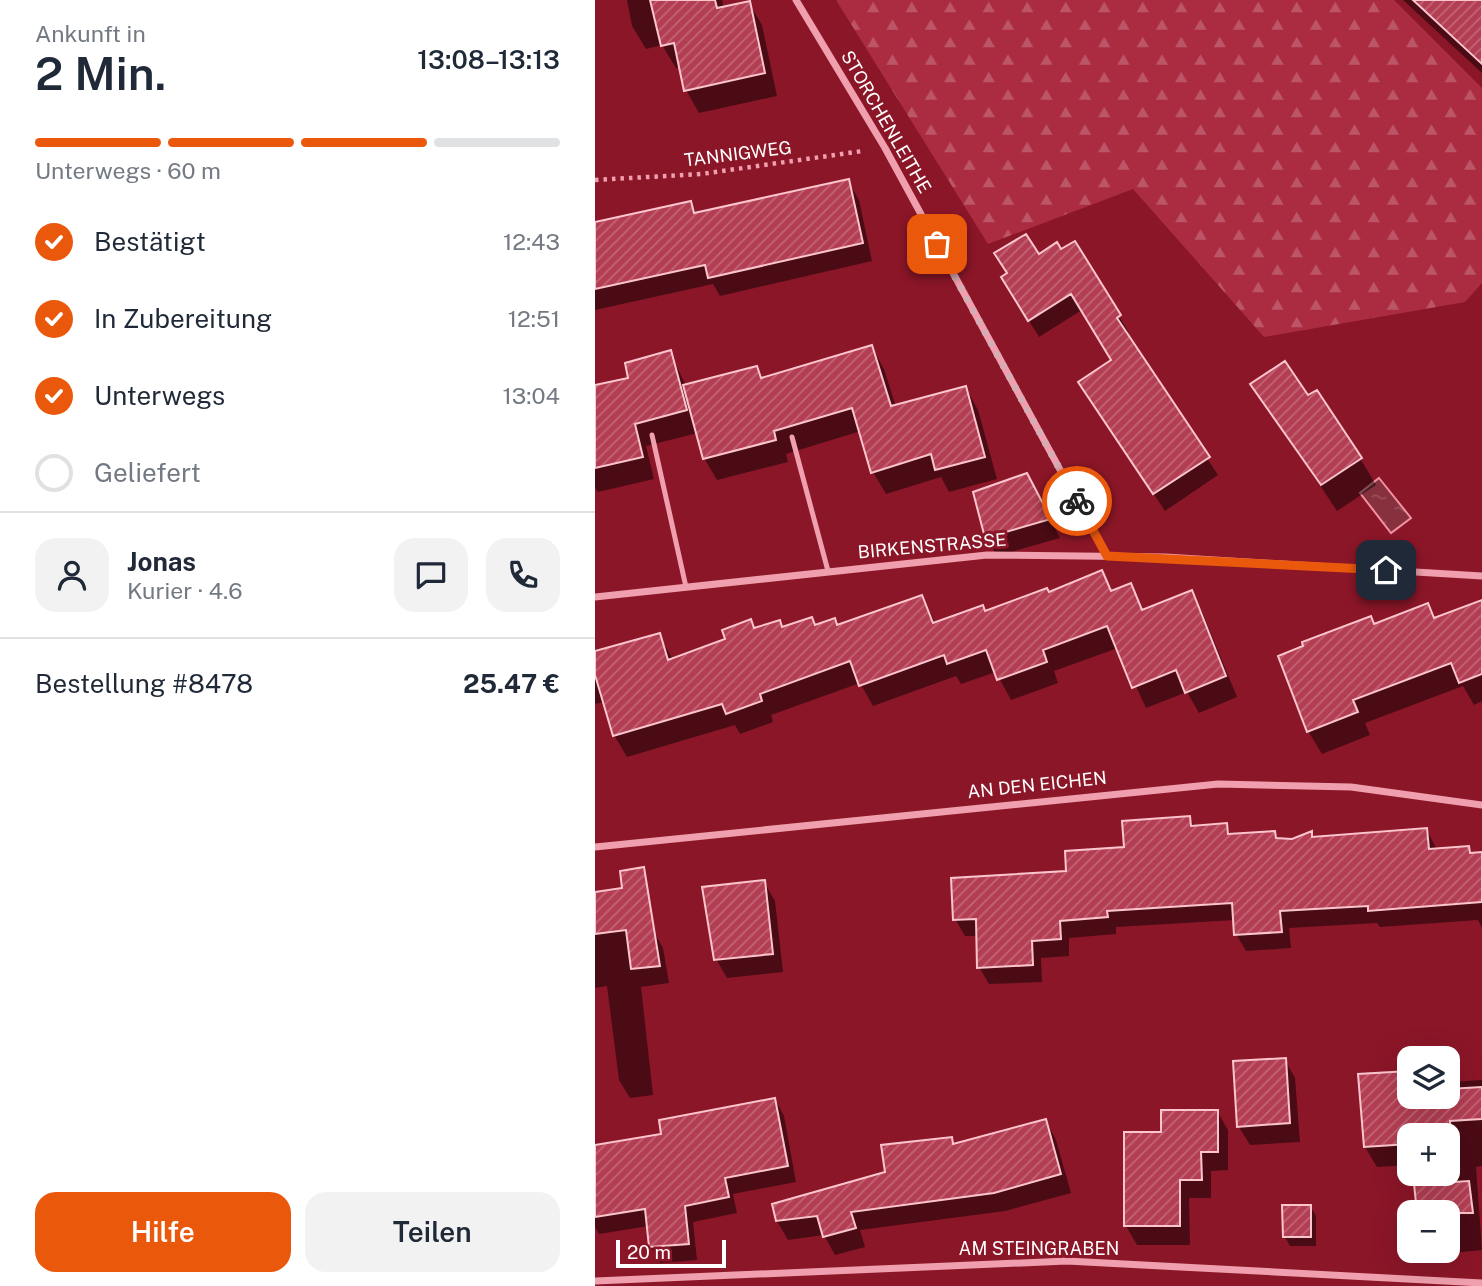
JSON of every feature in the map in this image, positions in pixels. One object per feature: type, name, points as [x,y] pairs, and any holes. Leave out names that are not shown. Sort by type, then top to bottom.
[{"type":"street","name":"STORCHENLEITHE","points":[[796,0],[885,148],[1107,556]]},
{"type":"street","name":"BIRKENSTRASSE","points":[[595,597],[988,555],[1107,556],[1482,576]]},
{"type":"street","name":"AN DEN EICHEN","points":[[595,847],[1218,784],[1351,787],[1482,805]]},
{"type":"street","name":"AM STEINGRABEN","points":[[595,1282],[1067,1261],[1482,1283]]},
{"type":"lane","points":[[652,435],[686,587]]},
{"type":"lane","points":[[792,438],[828,571]]},
{"type":"path","name":"TANNIGWEG","points":[[595,180],[701,174],[885,148]]},
{"type":"green space","points":[[836,0],[1394,0],[1482,88],[1482,283],[1465,302],[1264,337],[1133,189],[988,244]]},
{"type":"water","points":[[1379,478],[1411,518],[1391,533],[1360,493]]},
{"type":"building","points":[[650,0],[715,0],[717,8],[750,1],[765,73],[684,91],[674,43],[661,46]]},
{"type":"building","points":[[1413,0],[1482,0],[1482,64]]},
{"type":"building","points":[[849,179],[863,243],[708,278],[705,265],[595,289],[595,222],[691,201],[694,213]]},
{"type":"building","points":[[1026,234],[1039,254],[1057,242],[1061,249],[1075,241],[1121,315],[1117,318],[1210,457],[1153,494],[1078,382],[1111,360],[1071,294],[1028,321],[1001,277],[1007,273],[994,253]]},
{"type":"building","points":[[872,345],[891,406],[966,386],[985,457],[935,470],[931,454],[871,473],[852,408],[774,431],[776,440],[703,459],[683,385],[757,366],[761,378]]},
{"type":"building","points":[[671,350],[687,410],[635,424],[643,457],[595,468],[595,385],[628,378],[625,363]]},
{"type":"building","points":[[1285,361],[1308,395],[1317,390],[1362,458],[1321,485],[1250,384]]},
{"type":"building","points":[[1027,473],[1051,519],[985,538],[973,492]]},
{"type":"building","points":[[1102,570],[1111,591],[1131,583],[1142,610],[1192,590],[1226,676],[1185,693],[1176,670],[1132,688],[1107,626],[1043,650],[1047,662],[997,680],[986,650],[947,664],[944,655],[859,686],[850,661],[760,694],[762,701],[726,714],[722,704],[613,736],[595,675],[595,651],[660,633],[668,660],[725,639],[722,630],[751,619],[754,628],[780,620],[782,627],[812,617],[815,625],[835,618],[837,625],[922,595],[933,623],[983,605],[985,611],[1047,588],[1049,592]]},
{"type":"building","points":[[1482,600],[1482,674],[1459,683],[1451,663],[1353,700],[1358,712],[1307,732],[1278,656],[1303,646],[1302,642],[1371,616],[1374,624],[1428,603],[1434,618]]},
{"type":"building","points":[[1190,816],[1191,826],[1227,823],[1228,834],[1275,831],[1276,838],[1292,839],[1312,831],[1312,837],[1427,828],[1429,849],[1469,846],[1470,853],[1482,852],[1482,902],[1368,911],[1368,906],[1280,911],[1282,932],[1234,935],[1232,903],[1107,911],[1108,917],[1060,921],[1061,939],[1032,941],[1033,965],[977,968],[976,919],[953,920],[951,878],[1066,871],[1065,851],[1124,847],[1122,821]]},
{"type":"building","points":[[644,867],[660,966],[631,969],[626,930],[595,934],[595,892],[622,888],[620,871]]},
{"type":"building","points":[[765,880],[773,954],[714,960],[702,887]]},
{"type":"building","points":[[1286,1058],[1290,1123],[1237,1127],[1233,1061]]},
{"type":"building","points":[[1397,1072],[1397,1109],[1460,1109],[1460,1088],[1482,1087],[1482,1119],[1450,1123],[1397,1123],[1397,1145],[1364,1147],[1358,1074]]},
{"type":"building","points":[[775,1098],[788,1166],[725,1178],[729,1197],[685,1206],[689,1244],[649,1247],[645,1209],[595,1217],[595,1145],[661,1134],[659,1120]]},
{"type":"building","points":[[1161,1110],[1218,1110],[1218,1152],[1201,1152],[1202,1180],[1180,1180],[1180,1226],[1124,1226],[1124,1132],[1161,1132]]},
{"type":"building","points":[[1046,1119],[1061,1174],[994,1193],[851,1212],[856,1228],[823,1237],[817,1216],[776,1221],[772,1204],[885,1172],[881,1145],[952,1137],[953,1144]]},
{"type":"building","points":[[1469,1181],[1473,1213],[1460,1213],[1460,1200],[1416,1200],[1414,1186],[1460,1186],[1460,1182]]},
{"type":"building","points":[[1282,1205],[1311,1205],[1311,1237],[1283,1237]]},
{"type":"way so far","points":[[937,244],[1077,501]]},
{"type":"route","points":[[1077,501],[1107,556],[1386,570]]}]
